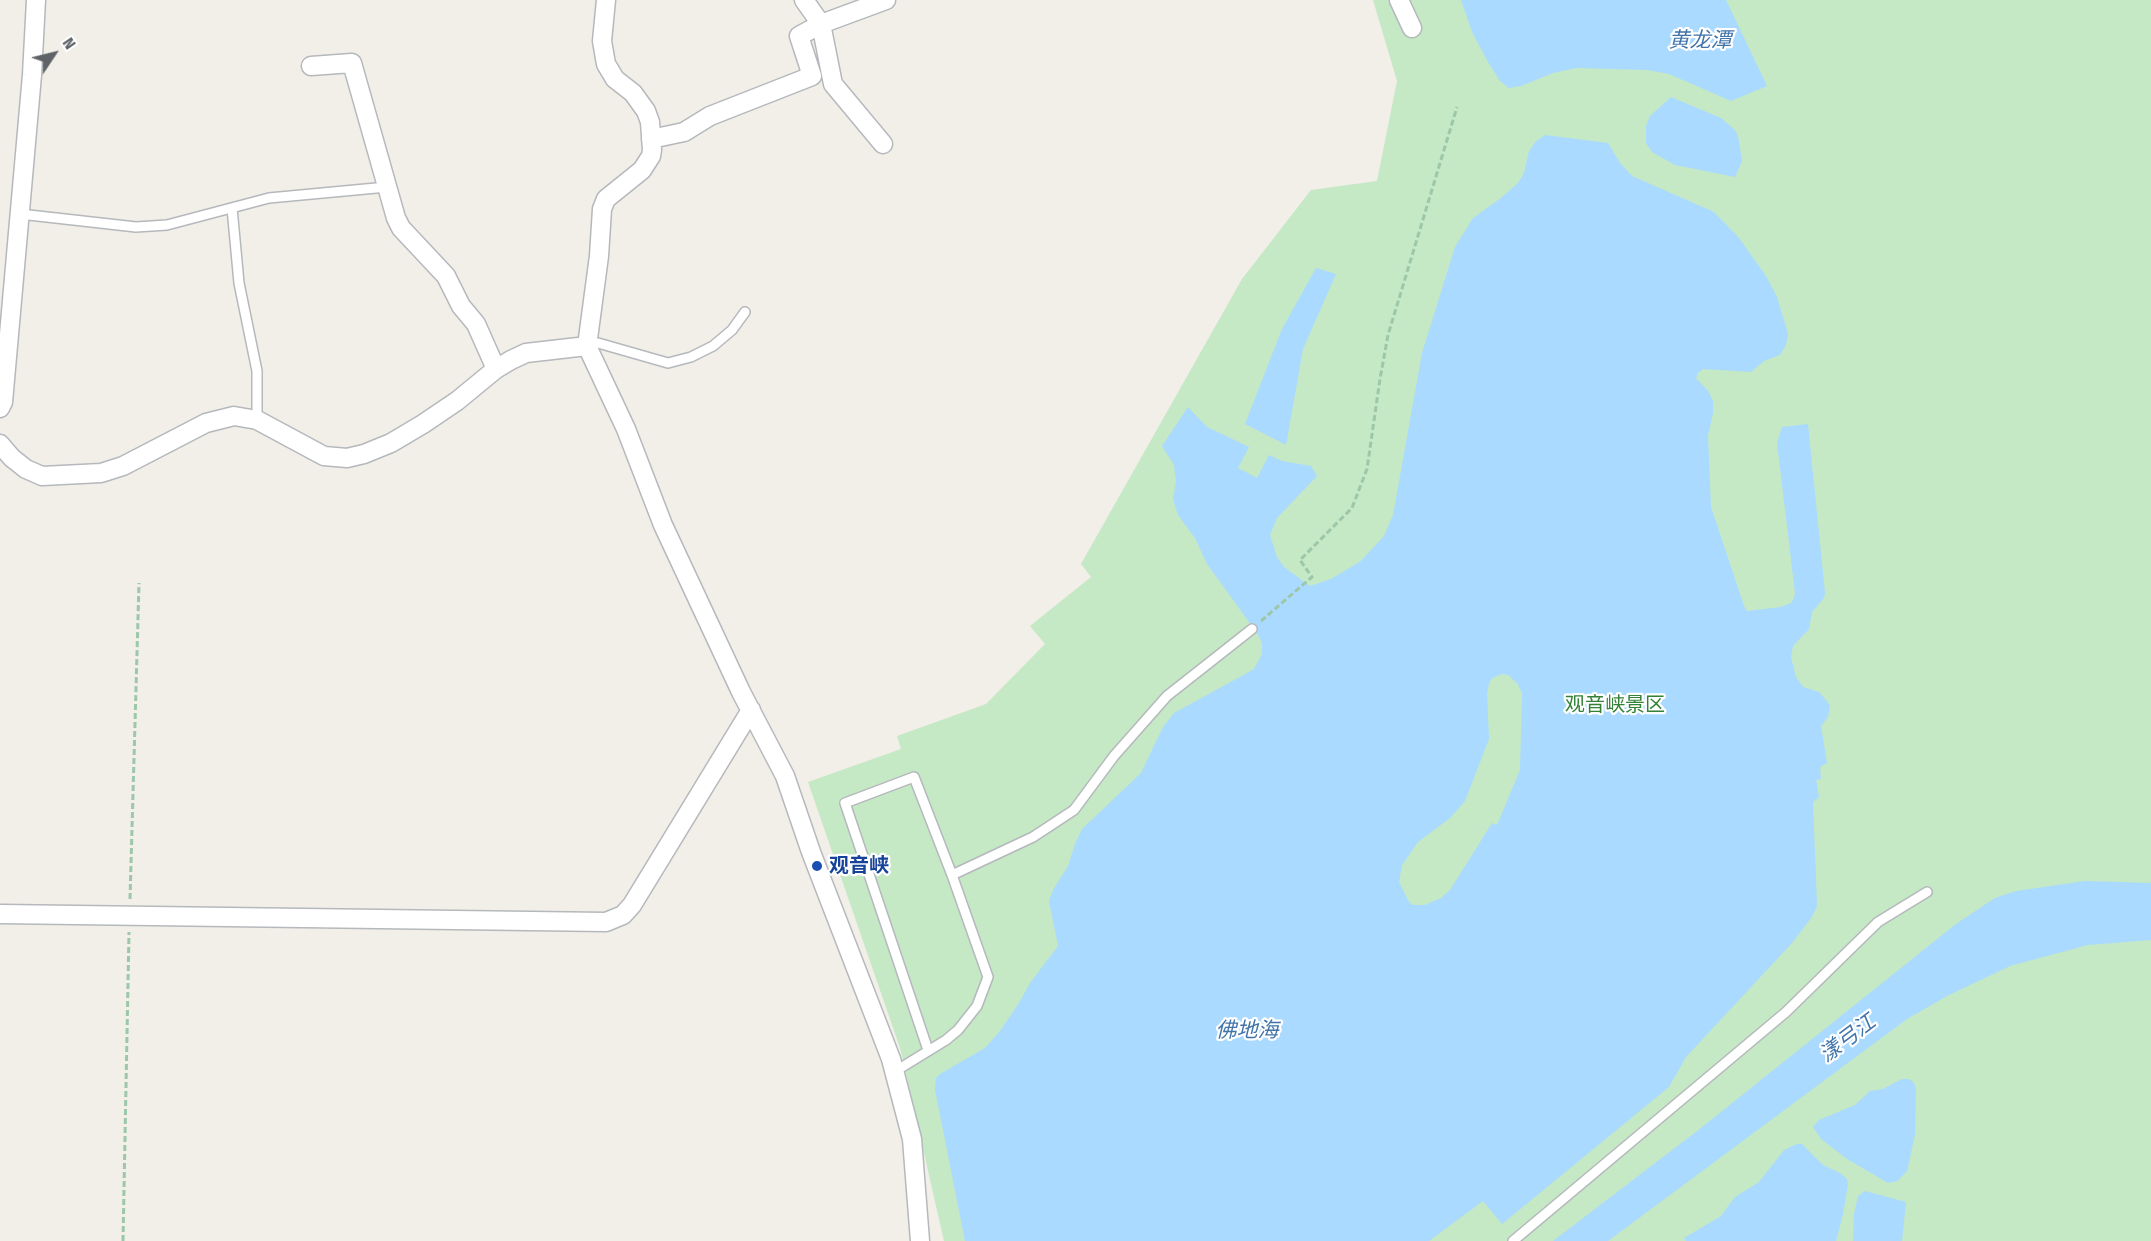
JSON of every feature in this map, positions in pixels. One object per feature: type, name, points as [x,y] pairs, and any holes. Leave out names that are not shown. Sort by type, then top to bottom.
[{"type":"street","points":[[0,408],[3,402],[20,214],[36,0]]},
{"type":"street","points":[[606,0],[602,41],[606,64],[615,79],[633,93],[646,111],[650,122],[651,156],[642,170],[606,199],[602,209],[599,256],[587,345],[627,429],[663,525],[785,776],[811,852],[894,1072],[912,1139],[920,1241]]},
{"type":"street","points":[[804,0],[821,24],[832,84],[883,144]]},
{"type":"street","points":[[651,140],[684,132],[710,116],[812,76],[799,36],[821,24],[886,0]]},
{"type":"street","points":[[1399,0],[1412,28]]},
{"type":"street","points":[[311,66],[352,63],[396,218],[401,228],[446,276],[461,306],[476,324],[496,369]]},
{"type":"street","points":[[0,444],[26,469],[42,476],[101,473],[123,466],[206,423],[234,416],[257,420],[324,456],[347,458],[364,454],[391,442],[423,424],[457,401],[496,369],[526,353],[587,345]]},
{"type":"street","points":[[0,914],[606,922],[623,915],[632,905],[751,710]]},
{"type":"lane","points":[[20,214],[136,227],[166,225],[269,198],[387,188]]},
{"type":"lane","points":[[232,208],[239,283],[257,371],[257,420]]},
{"type":"lane","points":[[587,345],[598,344],[668,363],[691,357],[713,346],[732,330],[745,312]]},
{"type":"lane","points":[[952,875],[1033,837],[1074,810],[1114,756],[1167,696],[1252,629]]},
{"type":"lane","points":[[894,1072],[952,1035],[968,1019],[984,992],[988,977],[914,777],[845,803],[928,1050]]},
{"type":"lane","points":[[1513,1241],[1786,1012],[1878,922],[1927,892]]},
{"type":"path","points":[[1252,629],[1312,577],[1300,560],[1352,508],[1367,469],[1389,335],[1457,107]]},
{"type":"green space","name":"观音峡景区","points":[[1373,0],[2151,0],[2151,1241],[944,1241],[900,1048],[808,782],[901,749],[897,736],[986,704],[1045,644],[1030,626],[1091,577],[1081,564],[1242,279],[1311,190],[1377,181],[1397,81]]},
{"type":"water","name":"黄龙潭","points":[[1461,0],[1726,0],[1767,86],[1731,101],[1669,74],[1647,70],[1576,68],[1509,88],[1500,81],[1488,62],[1472,32]]},
{"type":"water","points":[[1671,97],[1721,118],[1735,130],[1742,161],[1735,177],[1675,165],[1652,152],[1646,143],[1646,126],[1650,116]]},
{"type":"water","name":"佛地海","points":[[1545,135],[1608,143],[1620,163],[1632,176],[1714,212],[1739,238],[1766,276],[1777,297],[1788,334],[1786,345],[1780,355],[1764,361],[1751,372],[1703,369],[1696,378],[1708,391],[1713,401],[1708,436],[1711,507],[1747,611],[1781,607],[1791,603],[1794,598],[1777,443],[1782,427],[1808,424],[1825,593],[1824,598],[1812,612],[1809,629],[1793,646],[1791,657],[1796,677],[1803,687],[1819,692],[1830,705],[1828,717],[1821,726],[1827,763],[1820,767],[1821,779],[1816,780],[1819,797],[1813,802],[1817,906],[1812,917],[1791,944],[1686,1057],[1669,1087],[1502,1224],[1483,1201],[1429,1241],[965,1241],[935,1090],[936,1078],[985,1048],[1000,1031],[1030,983],[1058,946],[1049,901],[1068,866],[1082,829],[1141,773],[1163,727],[1174,713],[1254,669],[1262,654],[1262,643],[1257,633],[1207,564],[1195,538],[1178,515],[1173,499],[1176,482],[1174,465],[1162,446],[1188,407],[1207,427],[1249,447],[1238,468],[1257,478],[1269,455],[1282,461],[1311,466],[1317,476],[1277,518],[1270,535],[1277,557],[1284,567],[1310,586],[1331,579],[1361,561],[1384,536],[1393,515],[1422,353],[1455,247],[1473,218],[1518,183],[1524,173],[1529,151],[1536,141]],"holes":[[[1502,674],[1508,675],[1517,683],[1522,693],[1520,770],[1497,825],[1492,823],[1450,890],[1441,898],[1425,905],[1413,905],[1409,902],[1399,882],[1402,865],[1418,842],[1450,818],[1465,801],[1489,739],[1487,694],[1489,683],[1492,678]]]},
{"type":"water","points":[[1316,268],[1336,274],[1303,349],[1286,445],[1245,424],[1282,329]]},
{"type":"water","name":"漾弓江","points":[[2085,881],[2151,883],[2151,940],[2088,945],[2010,966],[1947,996],[1907,1019],[1608,1241],[1553,1241],[1701,1128],[1956,924],[1995,898],[2016,891]]},
{"type":"water","points":[[1902,1079],[1909,1079],[1914,1083],[1916,1090],[1915,1135],[1907,1171],[1897,1181],[1888,1183],[1847,1159],[1821,1139],[1813,1127],[1819,1120],[1855,1105],[1870,1091],[1883,1089]]},
{"type":"water","points":[[1802,1144],[1823,1165],[1847,1179],[1843,1214],[1836,1241],[1686,1241],[1684,1238],[1721,1216],[1735,1197],[1759,1182],[1784,1150]]},
{"type":"water","points":[[1865,1191],[1906,1202],[1902,1241],[1853,1241],[1854,1214],[1858,1196]]},
{"type":"place","name":"观音峡","points":[[817,866]]}]
